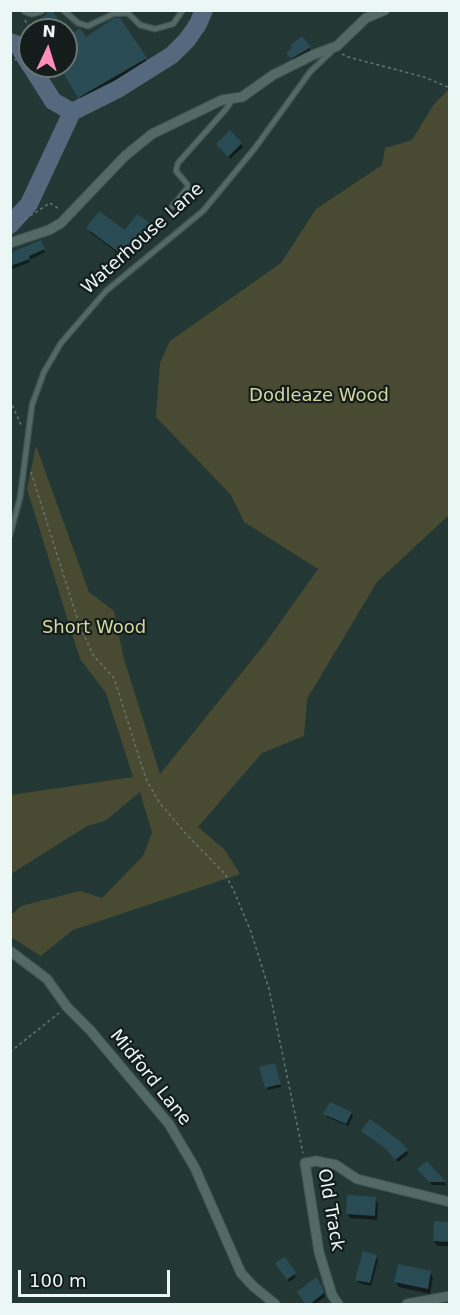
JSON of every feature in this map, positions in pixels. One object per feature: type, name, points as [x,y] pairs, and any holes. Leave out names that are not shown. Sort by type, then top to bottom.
[{"type":"street","points":[[24,13],[40,10]]},
{"type":"street","name":"Waterhouse Lane","points":[[339,49],[366,18],[385,10]]},
{"type":"street","points":[[10,243],[49,230],[70,216],[125,156],[152,134],[222,100],[242,97],[273,75],[313,55],[339,49]]},
{"type":"street","name":"Midford Lane","points":[[10,951],[47,978],[67,1007],[90,1030],[176,1133],[202,1182],[237,1265],[247,1280],[275,1305]]},
{"type":"street","name":"Old Track","points":[[338,1305],[332,1295],[319,1252],[305,1163],[316,1161],[336,1165],[357,1179],[450,1202]]},
{"type":"street","points":[[406,1305],[450,1296]]},
{"type":"lane","points":[[63,10],[78,23],[88,26],[113,14],[128,14],[140,25],[155,29],[173,24],[183,10]]},
{"type":"lane","name":"Waterhouse Lane","points":[[10,536],[20,498],[32,405],[44,372],[61,342],[106,291],[203,211],[255,148],[310,72],[339,49]]},
{"type":"lane","points":[[172,207],[188,187],[176,171],[178,163],[226,110],[233,99]]},
{"type":"path","points":[[339,49],[348,57],[424,77],[450,88]]},
{"type":"path","points":[[10,229],[50,203],[70,216]]},
{"type":"path","points":[[10,400],[22,429],[29,433]]},
{"type":"path","points":[[25,465],[30,469],[79,624],[93,655],[114,678],[146,779],[159,802],[225,874],[251,932],[269,989],[305,1163]]},
{"type":"path","points":[[10,1052],[67,1007]]},
{"type":"green space","name":"Dodleaze Wood","points":[[449,89],[449,515],[377,582],[307,699],[304,736],[262,753],[198,827],[225,850],[240,874],[73,930],[41,956],[11,937],[11,915],[21,906],[80,891],[102,898],[143,856],[152,833],[140,792],[105,821],[87,826],[11,874],[11,795],[133,777],[106,693],[80,659],[27,489],[36,446],[89,592],[114,611],[124,659],[160,774],[264,645],[318,569],[244,522],[231,495],[156,417],[160,363],[170,341],[281,263],[316,209],[382,165],[385,148],[412,140],[434,104]]},
{"type":"building","points":[[47,10],[52,10],[58,18],[41,18],[46,15]]},
{"type":"building","points":[[114,18],[120,18],[147,58],[78,98],[66,78],[78,78],[78,29],[80,28],[86,37]]},
{"type":"building","points":[[302,36],[311,47],[291,59],[286,53],[292,48],[290,45]]},
{"type":"building","points":[[230,130],[242,143],[228,157],[216,144]]},
{"type":"building","points":[[99,211],[125,230],[137,214],[150,223],[125,257],[86,228]]},
{"type":"building","points":[[41,240],[45,249],[29,256],[30,259],[10,266],[10,253]]},
{"type":"building","points":[[275,1063],[281,1084],[265,1088],[259,1067]]},
{"type":"building","points":[[330,1102],[352,1112],[346,1124],[323,1114]]},
{"type":"building","points":[[370,1119],[408,1150],[395,1160],[385,1148],[361,1131]]},
{"type":"building","points":[[427,1161],[446,1182],[429,1182],[417,1169]]},
{"type":"building","points":[[347,1195],[376,1197],[375,1216],[346,1214]]},
{"type":"building","points":[[434,1221],[450,1222],[450,1242],[433,1241]]},
{"type":"building","points":[[363,1251],[377,1255],[370,1283],[355,1280]]},
{"type":"building","points":[[285,1257],[296,1273],[287,1280],[275,1263]]},
{"type":"building","points":[[398,1264],[431,1271],[428,1289],[394,1282]]},
{"type":"building","points":[[316,1277],[324,1293],[306,1305],[297,1292]]},
{"type":"waterway","points":[[10,225],[29,204],[72,112],[118,89],[172,55],[187,40],[204,10]]},
{"type":"waterway","points":[[10,42],[18,45]]},
{"type":"waterway","points":[[39,78],[53,101],[72,112]]},
{"type":"park label","name":"Short Wood","points":[[94,628]]}]
